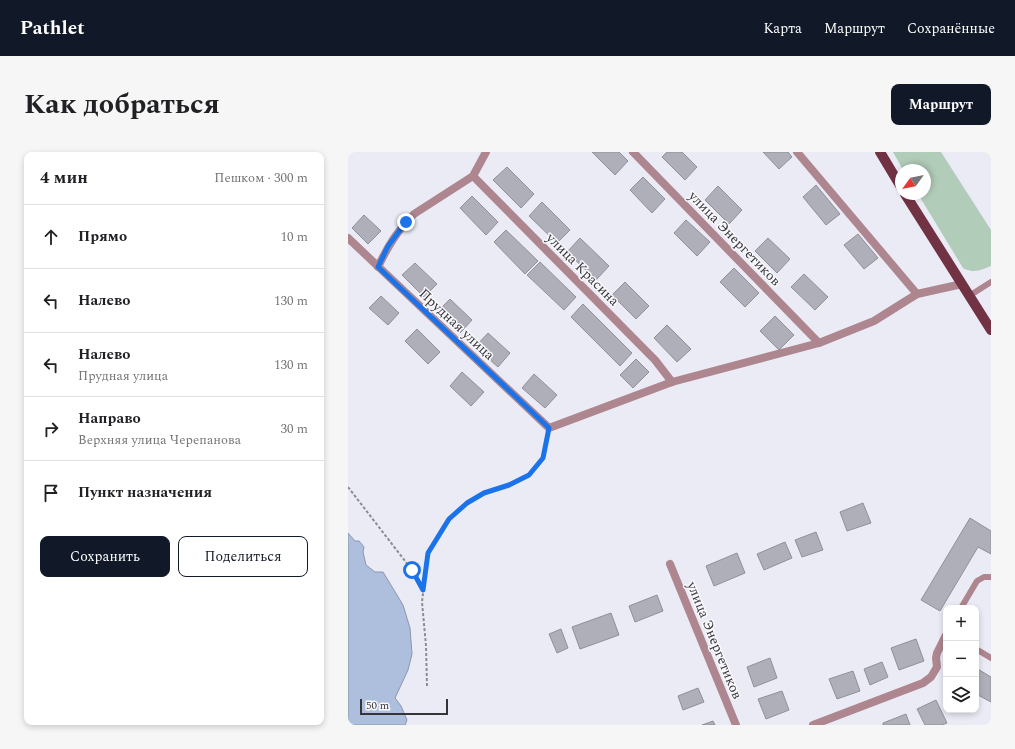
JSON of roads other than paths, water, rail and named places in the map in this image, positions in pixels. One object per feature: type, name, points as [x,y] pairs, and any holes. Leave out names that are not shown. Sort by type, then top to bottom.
[{"type":"main road","points":[[880,152],[895,177]]},
{"type":"main road","points":[[909,200],[991,330]]},
{"type":"street","points":[[378,267],[391,242],[406,222],[414,214],[474,176],[486,152]]},
{"type":"street","name":"улица Энергетиков","points":[[633,152],[818,343]]},
{"type":"street","points":[[798,152],[917,294]]},
{"type":"street","name":"улица Красина","points":[[474,176],[655,360],[672,382]]},
{"type":"street","name":"Прудная улица","points":[[348,238],[549,428],[672,382]]},
{"type":"street","points":[[672,382],[818,343],[874,321],[917,294],[962,284]]},
{"type":"street","name":"улица Энергетиков","points":[[670,564],[736,725]]},
{"type":"street","points":[[813,725],[923,683],[931,677],[938,667],[936,658],[943,640]]},
{"type":"lane","points":[[969,296],[991,282]]},
{"type":"lane","points":[[963,605],[977,581],[984,577],[991,577]]},
{"type":"lane","points":[[979,651],[991,658]]},
{"type":"water","points":[[348,533],[355,541],[359,541],[364,547],[363,552],[366,565],[375,572],[383,572],[403,605],[410,628],[412,654],[408,670],[395,698],[401,706],[407,720],[405,725],[348,725]]}]
